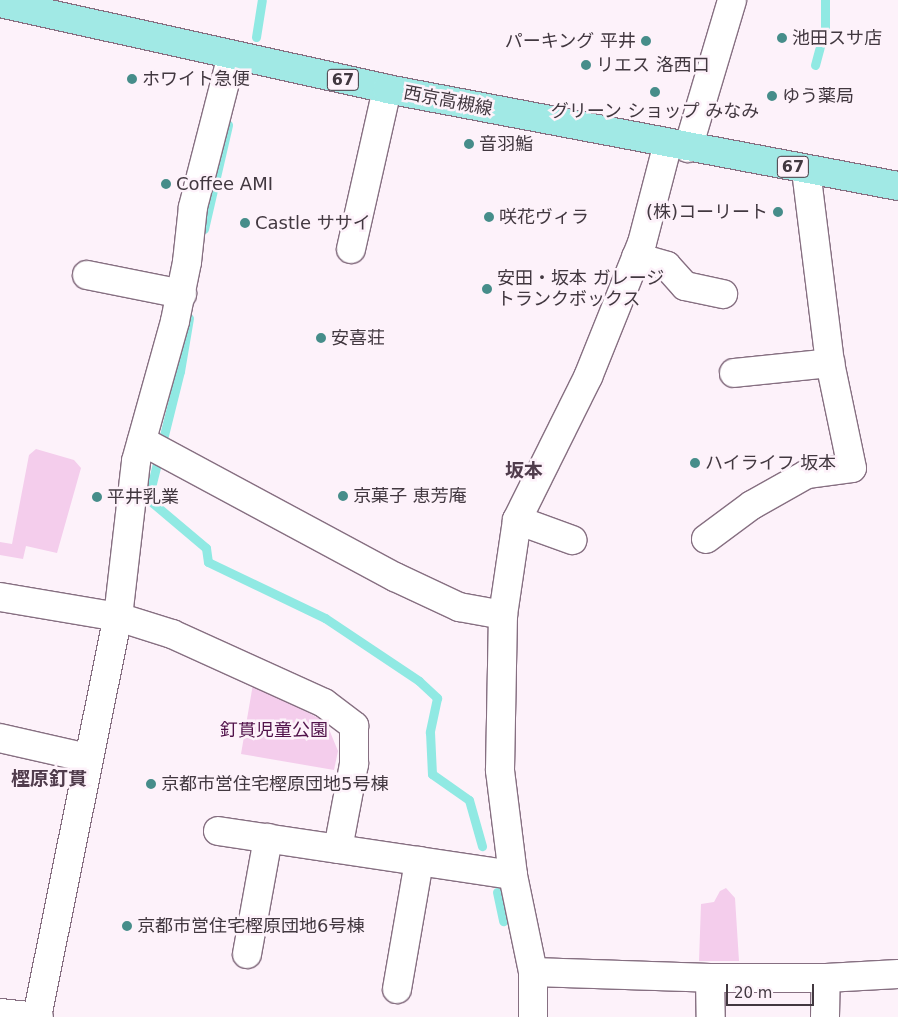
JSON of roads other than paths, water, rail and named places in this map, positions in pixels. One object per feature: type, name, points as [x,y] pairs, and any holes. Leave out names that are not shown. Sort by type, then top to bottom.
[{"type":"main road","name":"西京高槻線","points":[[0,3],[387,89],[678,146],[898,186]]},
{"type":"street","points":[[533,1017],[533,972],[513,875],[500,770],[503,615],[517,520],[588,377],[636,257],[732,0]]},
{"type":"street","points":[[0,1013],[38,1017],[88,758],[118,618],[136,461],[182,294],[193,207],[232,55]]},
{"type":"street","points":[[351,249],[387,89]]},
{"type":"street","points":[[706,539],[752,505],[807,474],[852,468],[830,363],[806,170]]},
{"type":"street","points":[[636,257],[667,266],[685,286],[723,294]]},
{"type":"street","points":[[87,275],[182,294]]},
{"type":"street","points":[[734,373],[830,363]]},
{"type":"street","points":[[142,441],[395,577],[459,606],[503,615]]},
{"type":"street","points":[[517,520],[572,540]]},
{"type":"street","points":[[0,597],[118,618],[224,655],[324,703],[354,726],[354,764],[338,849]]},
{"type":"street","points":[[0,738],[88,758]]},
{"type":"street","points":[[218,831],[513,875]]},
{"type":"street","points":[[247,954],[268,838]]},
{"type":"street","points":[[397,989],[420,861]]},
{"type":"street","points":[[533,972],[710,978],[826,978],[898,974]]},
{"type":"street","points":[[710,978],[711,1017]]},
{"type":"street","points":[[825,1017],[826,978]]},
{"type":"waterway","points":[[256,37],[262,0]]},
{"type":"waterway","points":[[815,65],[825,27],[825,0]]},
{"type":"waterway","points":[[204,229],[228,125]]},
{"type":"waterway","points":[[189,318],[180,371],[148,499],[206,548],[208,562],[325,618],[419,681],[437,698],[430,732],[432,774],[469,800],[482,846]]},
{"type":"waterway","points":[[497,892],[503,921]]},
{"type":"place","name":"池田スサ店","points":[[782,38]]},
{"type":"place","name":"パーキング 平井","points":[[646,41]]},
{"type":"place","name":"リエス 洛西口","points":[[586,65]]},
{"type":"place","name":"ホワイト急便","points":[[132,79]]},
{"type":"place","name":"グリーン ショップ みなみ","points":[[655,92]]},
{"type":"place","name":"ゆう薬局","points":[[772,96]]},
{"type":"place","name":"音羽鮨","points":[[469,144]]},
{"type":"place","name":"Coffee AMI","points":[[166,184]]},
{"type":"place","name":"(株)コーリート","points":[[778,212]]},
{"type":"place","name":"咲花ヴィラ","points":[[489,217]]},
{"type":"place","name":"Castle ササイ","points":[[245,223]]},
{"type":"place","name":"安田・坂本 ガレージ トランクボックス","points":[[487,289]]},
{"type":"place","name":"安喜荘","points":[[321,338]]},
{"type":"place","name":"ハイライフ 坂本","points":[[695,463]]},
{"type":"place","name":"京菓子 恵芳庵","points":[[343,496]]},
{"type":"place","name":"平井乳業","points":[[97,497]]},
{"type":"place","name":"京都市営住宅樫原団地5号棟","points":[[151,784]]},
{"type":"place","name":"京都市営住宅樫原団地6号棟","points":[[127,926]]},
{"type":"district","name":"坂本","points":[[524,471]]},
{"type":"district","name":"樫原釘貫","points":[[49,779]]},
{"type":"park label","name":"釘貫児童公園","points":[[274,730]]}]
